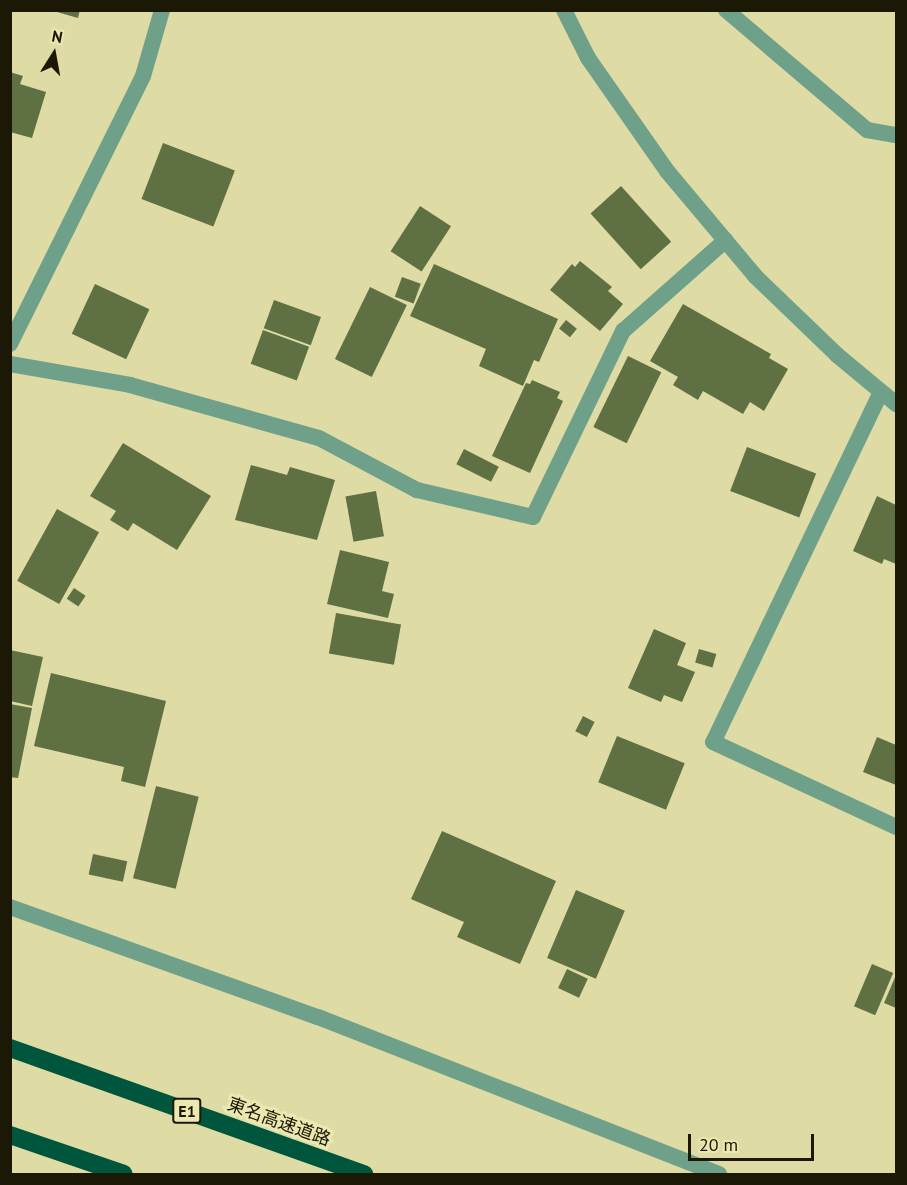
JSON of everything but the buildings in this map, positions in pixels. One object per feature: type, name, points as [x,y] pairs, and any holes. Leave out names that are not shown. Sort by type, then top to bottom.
[{"type":"highway","name":"東名高速道路","points":[[10,1048],[364,1174]]},
{"type":"highway","points":[[10,1135],[124,1174]]},
{"type":"street","points":[[10,344],[143,76],[162,10]]},
{"type":"street","points":[[564,10],[588,58],[667,171],[755,276],[880,394],[897,404]]},
{"type":"street","points":[[726,10],[867,130],[897,135]]},
{"type":"street","points":[[10,364],[130,385],[319,438],[417,490],[533,516],[623,331],[726,240]]},
{"type":"street","points":[[880,394],[713,742],[897,827]]},
{"type":"street","points":[[10,907],[318,1017],[719,1174]]}]
